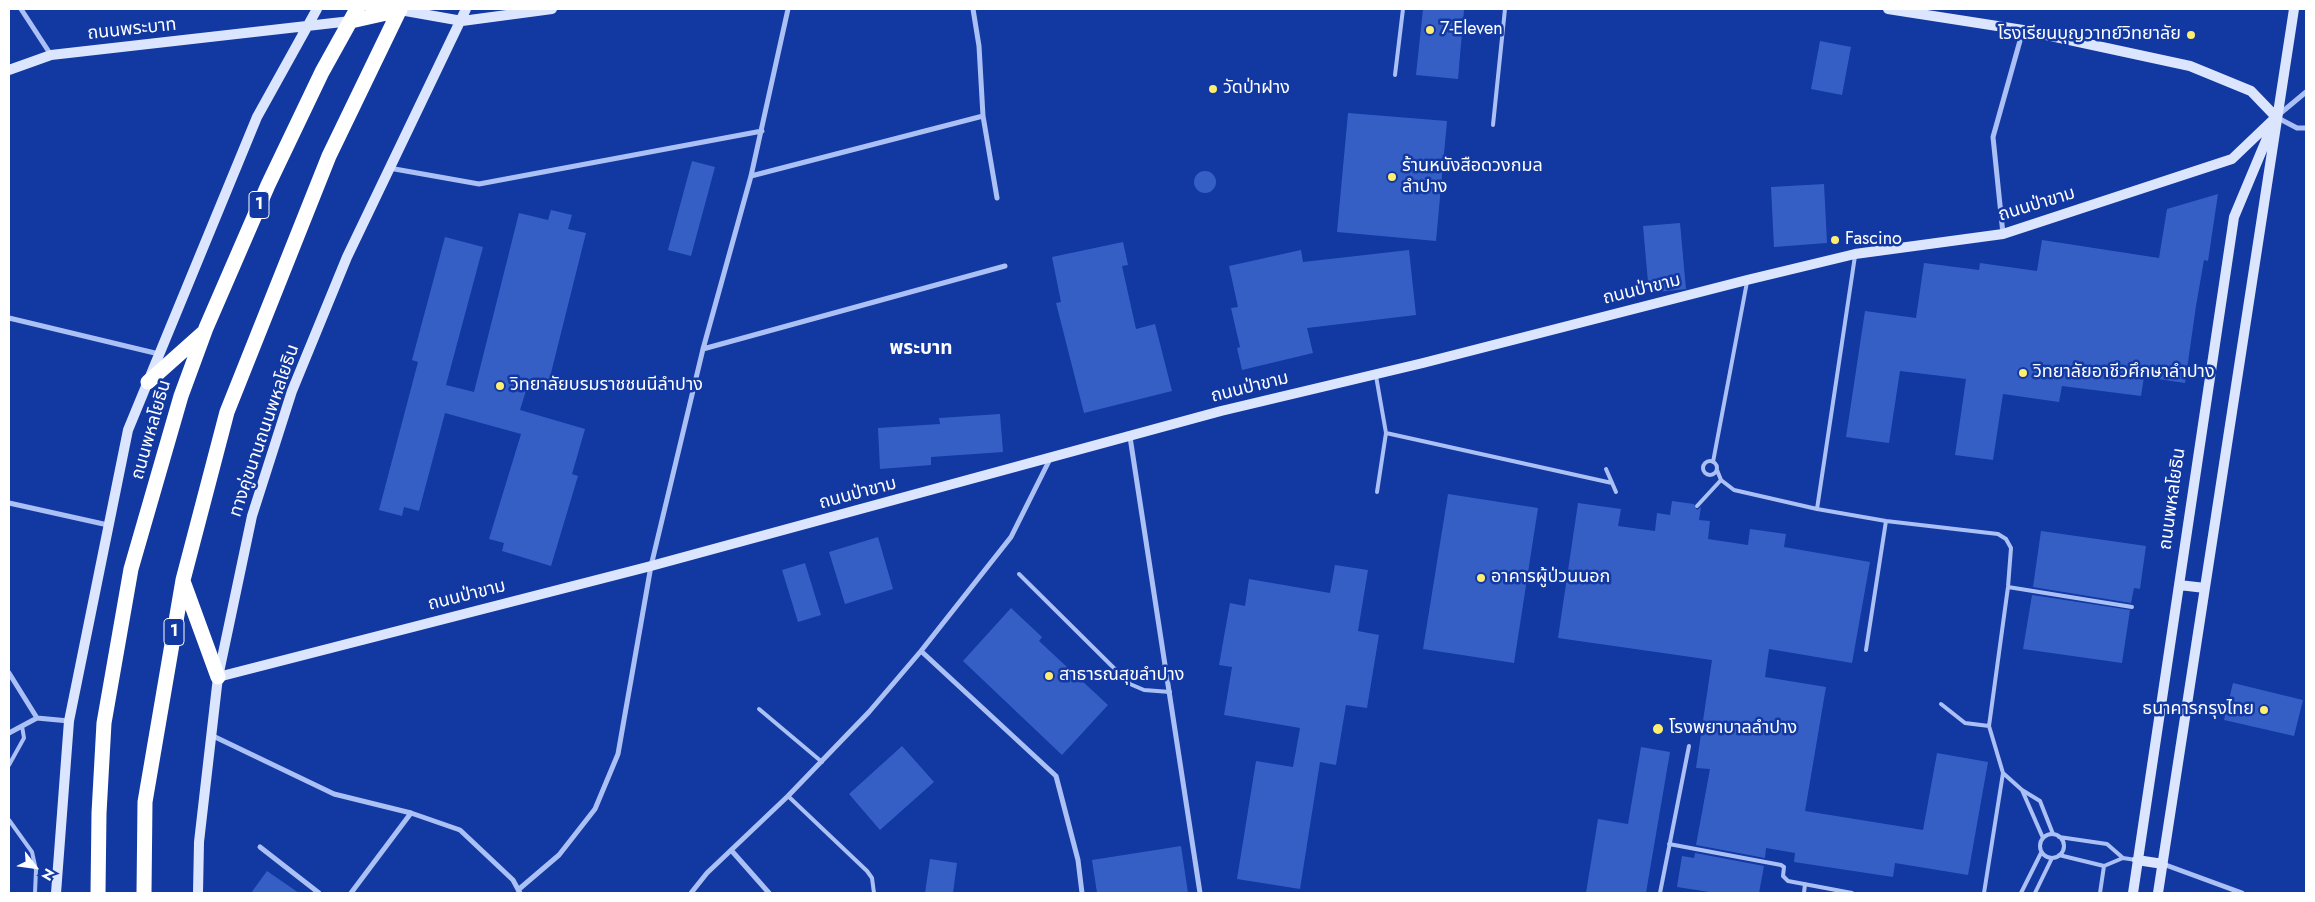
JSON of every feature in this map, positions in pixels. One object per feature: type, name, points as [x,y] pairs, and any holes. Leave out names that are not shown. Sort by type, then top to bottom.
[{"type":"highway","points":[[354,15],[401,9]]},
{"type":"highway","name":"1","points":[[144,893],[145,802],[183,580],[227,412],[329,156],[401,9]]},
{"type":"highway","name":"ถนนพหลโยธิน","points":[[98,893],[99,813],[104,723],[131,569],[185,383],[268,185],[322,72],[354,15]]},
{"type":"highway","points":[[148,382],[205,332]]},
{"type":"highway","points":[[183,580],[218,677]]},
{"type":"main road","name":"1","points":[[56,893],[69,721],[128,430],[257,117],[317,9]]},
{"type":"main road","points":[[401,9],[462,21],[552,9]]},
{"type":"main road","name":"ทางคู่ขนานถนนพหลโยธิน","points":[[198,893],[199,842],[213,736],[218,677],[252,516],[292,391],[347,257],[388,168],[462,21],[466,9]]},
{"type":"main road","points":[[1888,9],[2023,30],[2190,66],[2251,91],[2276,116]]},
{"type":"main road","name":"ถนนพหลโยธิน","points":[[2158,893],[2206,588],[2276,116],[2294,9]]},
{"type":"main road","name":"ถนนพระบาท","points":[[9,70],[51,55],[308,27],[354,15]]},
{"type":"main road","name":"ถนนพหลโยธิน","points":[[2133,893],[2234,217],[2276,116]]},
{"type":"main road","name":"ถนนป่าขาม","points":[[218,677],[651,566],[1130,438],[1221,411],[1747,280],[1855,254],[2003,234],[2232,159],[2276,116]]},
{"type":"main road","points":[[2180,584],[2206,588]]},
{"type":"main road","points":[[2137,860],[2163,864]]},
{"type":"street","points":[[21,9],[51,55]]},
{"type":"street","points":[[213,736],[334,794],[411,814],[460,830],[513,880],[519,891],[559,855],[595,809],[618,754],[651,566],[703,349],[762,132],[788,9]]},
{"type":"street","points":[[973,9],[979,46],[983,116],[996,198]]},
{"type":"street","points":[[2003,234],[1992,137],[2023,30]]},
{"type":"street","points":[[2306,92],[2276,116],[2297,128],[2306,128]]},
{"type":"street","points":[[751,176],[983,116]]},
{"type":"street","points":[[388,168],[479,184],[762,132]]},
{"type":"street","points":[[703,349],[1005,266]]},
{"type":"street","points":[[9,318],[159,354]]},
{"type":"street","points":[[1130,438],[1200,893]]},
{"type":"street","points":[[691,893],[707,873],[822,762],[869,712],[921,651],[1011,537],[1050,459]]},
{"type":"street","points":[[9,503],[108,525]]},
{"type":"street","points":[[921,651],[1056,776],[1078,860],[1082,893]]},
{"type":"street","points":[[9,673],[37,718]]},
{"type":"street","points":[[9,733],[37,718],[69,721]]},
{"type":"street","points":[[350,893],[411,814]]},
{"type":"street","points":[[260,847],[319,893]]},
{"type":"street","points":[[731,850],[769,893]]},
{"type":"street","points":[[2163,864],[2242,893]]},
{"type":"lane","points":[[1396,75],[1403,9]]},
{"type":"lane","points":[[1493,125],[1505,9]]},
{"type":"lane","points":[[1817,509],[1855,254]]},
{"type":"lane","points":[[1747,280],[1713,462],[1721,480],[1734,490],[1817,509],[1886,521],[1998,534],[2006,539],[2011,548],[2008,588],[1989,726],[2003,773],[1984,893]]},
{"type":"lane","points":[[1376,373],[1386,433],[1377,492]]},
{"type":"lane","points":[[1386,433],[1612,482]]},
{"type":"lane","points":[[1713,462],[1707,461],[1704,464],[1703,471],[1709,476],[1716,473],[1717,470]]},
{"type":"lane","points":[[1606,469],[1616,492]]},
{"type":"lane","points":[[1696,506],[1721,480]]},
{"type":"lane","points":[[1866,650],[1886,521]]},
{"type":"lane","points":[[1019,574],[1130,684],[1144,690],[1170,692]]},
{"type":"lane","points":[[2008,588],[2132,607]]},
{"type":"lane","points":[[1941,704],[1965,722],[1989,726]]},
{"type":"lane","points":[[758,709],[822,762]]},
{"type":"lane","points":[[9,765],[24,738],[22,726]]},
{"type":"lane","points":[[1660,893],[1688,746]]},
{"type":"lane","points":[[2003,773],[2022,790],[2040,801],[2054,834],[2059,837],[2107,844],[2123,858]]},
{"type":"lane","points":[[2022,790],[2043,838]]},
{"type":"lane","points":[[788,796],[867,870],[872,878],[874,893]]},
{"type":"lane","points":[[9,820],[32,852],[36,870],[35,893]]},
{"type":"lane","points":[[2021,893],[2041,852],[2040,845],[2043,838],[2054,834]]},
{"type":"lane","points":[[2059,837],[2063,846],[2059,855]]},
{"type":"lane","points":[[1669,844],[1781,866],[1784,867],[1784,880],[1852,893]]},
{"type":"lane","points":[[2041,852],[2052,858]]},
{"type":"lane","points":[[2035,893],[2052,858],[2059,855],[2104,866],[2123,858],[2137,860]]},
{"type":"lane","points":[[2100,893],[2104,866]]},
{"type":"lane","points":[[1804,893],[1805,884]]},
{"type":"building","points":[[1423,9],[1464,10],[1458,79],[1416,75]]},
{"type":"building","points":[[1820,41],[1851,47],[1842,95],[1811,89]]},
{"type":"building","name":"ร้านหนังสือดวงกมล ลำปาง","points":[[1348,113],[1447,121],[1436,241],[1337,232]]},
{"type":"building","points":[[692,161],[715,167],[691,256],[668,250]]},
{"type":"building","points":[[1205,171],[1213,174],[1216,182],[1213,190],[1205,193],[1197,190],[1194,182],[1197,174]]},
{"type":"building","points":[[1824,184],[1827,243],[1774,247],[1771,187]]},
{"type":"building","points":[[2218,194],[2208,261],[2204,260],[2185,383],[2144,377],[2141,396],[2062,386],[2059,402],[2003,394],[1993,460],[1955,455],[1966,379],[1900,371],[1889,443],[1846,437],[1865,311],[1916,318],[1924,263],[1979,270],[1980,263],[2037,271],[2042,240],[2159,258],[2167,209]]},
{"type":"building","points":[[551,210],[572,215],[568,229],[586,233],[547,389],[528,384],[520,410],[585,429],[572,474],[578,476],[551,566],[502,551],[504,543],[489,539],[521,434],[445,413],[419,511],[404,507],[402,516],[379,510],[418,362],[412,360],[445,237],[483,247],[446,385],[474,392],[519,213],[548,220]]},
{"type":"building","points":[[1680,223],[1686,289],[1649,293],[1643,226]]},
{"type":"building","points":[[1123,242],[1128,265],[1122,266],[1136,329],[1155,324],[1172,391],[1084,413],[1056,303],[1061,302],[1052,257]]},
{"type":"building","points":[[1301,250],[1303,262],[1409,250],[1416,315],[1307,328],[1313,353],[1242,370],[1237,348],[1240,347],[1231,308],[1238,307],[1229,266]]},
{"type":"building","points":[[1000,414],[1003,452],[931,457],[931,465],[880,469],[878,428],[940,424],[939,418]]},
{"type":"building","name":"อาคารผู้ป่วนนอก","points":[[1448,494],[1538,508],[1514,663],[1423,649]]},
{"type":"building","points":[[1672,501],[1694,504],[1697,510],[1701,507],[1699,520],[1710,521],[1708,539],[1748,545],[1750,529],[1786,534],[1784,547],[1870,562],[1852,663],[1769,649],[1765,677],[1826,687],[1805,811],[1923,830],[1937,753],[1988,762],[1968,875],[1895,863],[1893,877],[1794,862],[1795,853],[1766,848],[1765,858],[1696,845],[1710,769],[1696,768],[1712,660],[1558,638],[1578,503],[1621,509],[1618,526],[1655,531],[1657,513],[1670,515]]},
{"type":"building","points":[[2041,531],[2146,546],[2140,589],[2134,588],[2131,603],[2033,587]]},
{"type":"building","points":[[878,537],[893,589],[845,604],[829,552]]},
{"type":"building","points":[[805,563],[821,615],[798,622],[782,570]]},
{"type":"building","points":[[1335,565],[1368,570],[1358,631],[1379,635],[1367,708],[1346,705],[1336,765],[1320,762],[1300,889],[1237,879],[1256,761],[1293,767],[1300,728],[1224,715],[1232,667],[1219,665],[1230,603],[1245,606],[1249,579],[1330,593]]},
{"type":"building","points":[[2032,595],[2130,610],[2122,663],[2023,649]]},
{"type":"building","points":[[1011,608],[1042,637],[1039,641],[1108,705],[1062,755],[963,661]]},
{"type":"building","name":"ธนาคารกรุงไทย","points":[[2233,683],[2303,700],[2294,736],[2224,720]]},
{"type":"building","points":[[902,746],[934,782],[880,830],[849,794]]},
{"type":"building","points":[[1641,747],[1670,752],[1646,893],[1586,893],[1598,819],[1628,824]]},
{"type":"building","points":[[1181,846],[1188,893],[1097,893],[1092,860]]},
{"type":"building","points":[[1695,853],[1764,866],[1759,893],[1716,893],[1677,887],[1682,856],[1694,858]]},
{"type":"building","points":[[930,859],[957,863],[953,893],[925,893]]},
{"type":"building","points":[[267,871],[299,893],[251,893]]},
{"type":"place","name":"7-Eleven","points":[[1430,30]]},
{"type":"place","name":"โรงเรียนบุญวาทย์วิทยาลัย","points":[[2191,35]]},
{"type":"place","name":"วัดป่าฝาง","points":[[1213,89]]},
{"type":"place","name":"ร้านหนังสือดวงกมล ลำปาง","points":[[1392,177]]},
{"type":"place","name":"Fascino","points":[[1835,240]]},
{"type":"place","name":"วิทยาลัยอาชีวศึกษาลำปาง","points":[[2023,373]]},
{"type":"place","name":"วิทยาลัยบรมราชชนนีลำปาง","points":[[500,386]]},
{"type":"place","name":"อาคารผู้ป่วนนอก","points":[[1481,578]]},
{"type":"place","name":"สาธารณสุขลำปาง","points":[[1049,676]]},
{"type":"place","name":"ธนาคารกรุงไทย","points":[[2264,710]]},
{"type":"place","name":"โรงพยาบาลลำปาง","points":[[1658,729]]},
{"type":"district","name":"พระบาท","points":[[921,349]]}]
